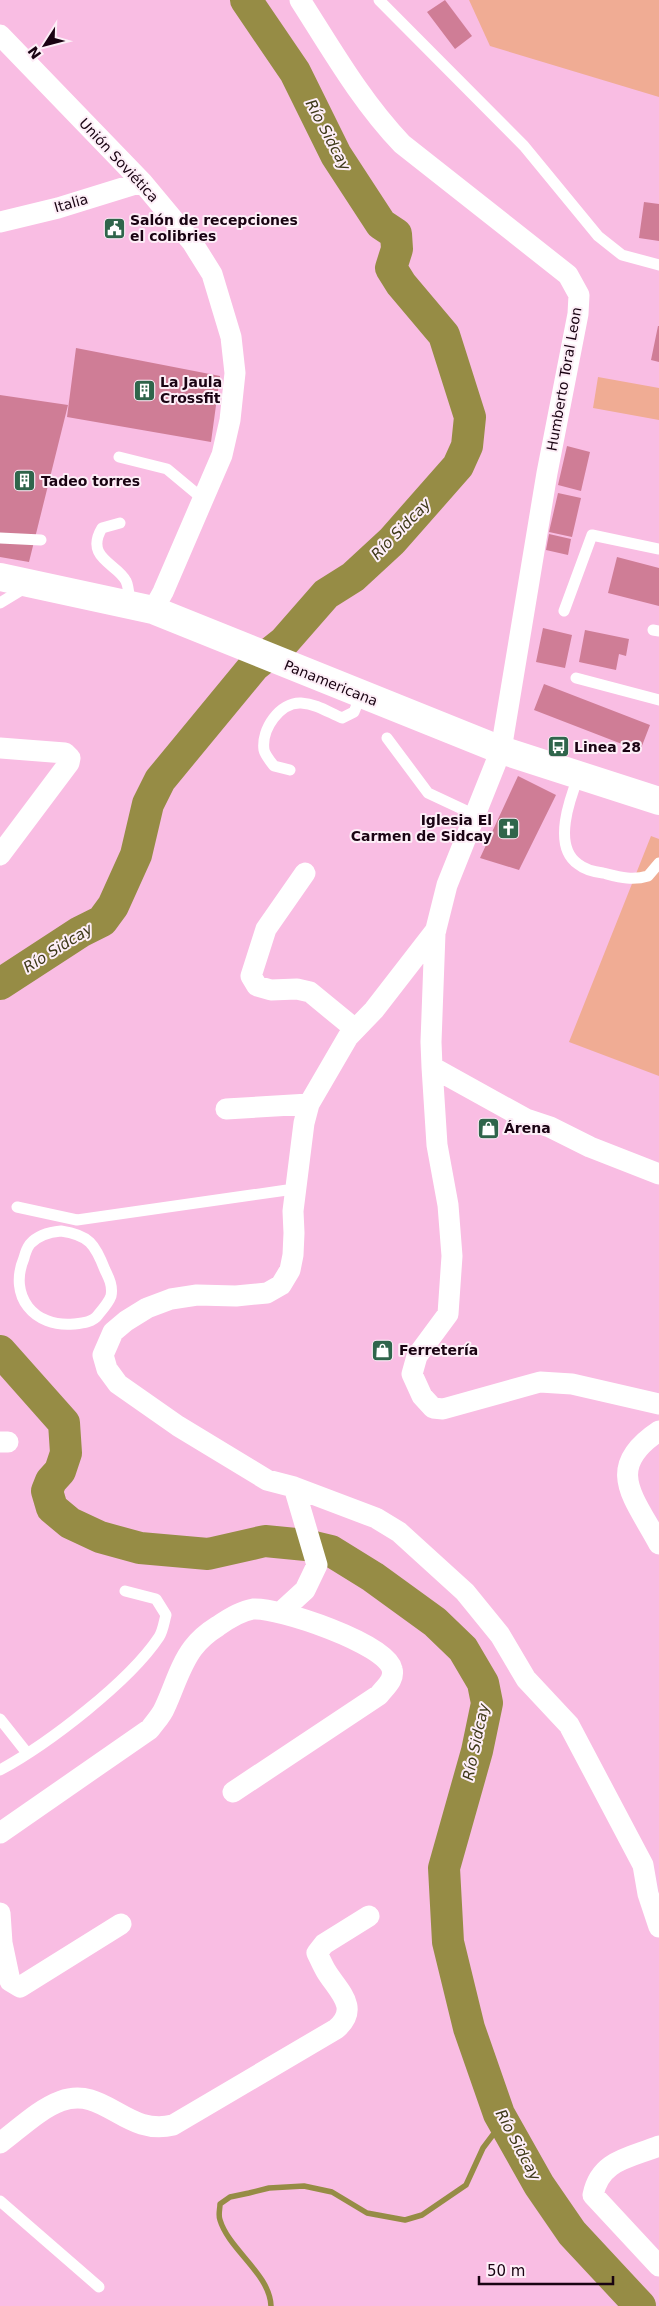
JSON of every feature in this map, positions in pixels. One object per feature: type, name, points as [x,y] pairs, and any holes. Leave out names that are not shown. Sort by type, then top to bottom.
[{"type":"main road","name":"Panamericana","points":[[0,577],[141,607],[501,750],[659,801]]},
{"type":"street","name":"Humberto Toral Leon","points":[[300,0],[365,101],[402,144],[568,275],[578,294],[578,314],[547,473],[501,750],[447,885],[436,930]]},
{"type":"street","name":"Unión Soviética","points":[[0,34],[142,182],[192,242],[212,274],[231,337],[235,372],[230,420],[222,455],[163,592],[141,607]]},
{"type":"street","name":"Italia","points":[[0,222],[58,208],[142,182]]},
{"type":"street","points":[[0,748],[65,753],[70,758],[69,763],[0,855]]},
{"type":"street","points":[[305,873],[266,929],[251,976],[257,986],[271,990],[297,989],[310,992],[355,1029]]},
{"type":"street","points":[[436,930],[393,988],[348,1037],[309,1104],[304,1123],[293,1211],[293,1254],[290,1270],[281,1285],[267,1293],[236,1296],[197,1295],[171,1299],[147,1308],[113,1332],[103,1355],[107,1369],[118,1384],[178,1426],[267,1480],[294,1487],[376,1518],[399,1532],[465,1592],[485,1615],[526,1680],[569,1725],[643,1865],[648,1894],[659,1927]]},
{"type":"street","points":[[436,930],[430,1042],[438,1145],[448,1206],[452,1256],[448,1314],[428,1338],[413,1366],[412,1374],[422,1396],[433,1408],[443,1409],[540,1382],[572,1384],[659,1404]]},
{"type":"street","points":[[432,1067],[526,1119],[550,1127],[590,1148],[659,1174]]},
{"type":"street","points":[[226,1108],[309,1104]]},
{"type":"street","points":[[659,1431],[635,1449],[627,1464],[626,1478],[659,1544]]},
{"type":"street","points":[[281,1612],[305,1590],[317,1565],[294,1487]]},
{"type":"street","points":[[0,1833],[150,1729],[165,1709],[178,1677],[193,1648],[218,1626],[241,1612],[254,1609],[281,1612],[322,1625],[384,1655],[392,1668],[391,1681],[379,1695],[233,1792]]},
{"type":"street","points":[[0,1913],[2,1943],[10,1981],[20,1987],[32,1982],[121,1924]]},
{"type":"street","points":[[0,2143],[52,2105],[70,2099],[93,2100],[143,2126],[163,2128],[173,2125],[336,2029],[345,2020],[347,2013],[346,2001],[317,1953],[324,1944],[369,1916]]},
{"type":"street","points":[[659,2146],[608,2166],[596,2181],[593,2196],[659,2266]]},
{"type":"lane","points":[[379,0],[524,146],[598,236],[622,255],[659,265]]},
{"type":"lane","points":[[119,457],[167,469],[203,499]]},
{"type":"lane","points":[[120,523],[102,528],[97,536],[98,545],[101,556],[109,566],[121,574],[141,607]]},
{"type":"lane","points":[[564,611],[592,534],[659,549]]},
{"type":"lane","points":[[0,538],[41,540]]},
{"type":"lane","points":[[0,604],[27,588],[30,582]]},
{"type":"lane","points":[[576,678],[659,700]]},
{"type":"lane","points":[[290,770],[274,766],[264,751],[264,738],[269,725],[285,706],[299,703],[320,706],[342,718],[354,712],[349,690]]},
{"type":"lane","points":[[388,738],[428,793],[475,815]]},
{"type":"lane","points":[[579,775],[568,801],[564,837],[568,852],[577,864],[595,872],[626,879],[648,876],[659,863]]},
{"type":"lane","points":[[17,1208],[77,1220],[287,1190],[297,1186]]},
{"type":"lane","points":[[60,1231],[75,1233],[94,1244],[112,1286],[111,1296],[96,1317],[82,1323],[60,1323],[38,1317],[24,1304],[18,1285],[21,1265],[30,1244],[48,1233],[60,1231]]},
{"type":"lane","points":[[96,1317],[113,1332]]},
{"type":"lane","points":[[0,1770],[82,1714],[142,1660],[160,1635],[166,1615],[156,1599],[124,1591]]},
{"type":"lane","points":[[0,1718],[26,1753]]},
{"type":"lane","points":[[0,2201],[100,2287]]},
{"type":"shaded area","points":[[469,0],[659,0],[659,97],[490,46]]},
{"type":"shaded area","points":[[598,377],[659,388],[659,420],[593,408]]},
{"type":"shaded area","points":[[651,836],[659,839],[659,1076],[569,1042]]},
{"type":"building","points":[[445,0],[472,36],[455,49],[427,12]]},
{"type":"building","points":[[644,202],[659,204],[659,241],[639,238]]},
{"type":"building","points":[[659,326],[659,362],[651,360]]},
{"type":"building","name":"La Jaula Crossfit","points":[[76,348],[220,376],[211,442],[67,417]]},
{"type":"building","name":"Tadeo torres","points":[[0,395],[68,405],[29,562],[0,557]]},
{"type":"building","points":[[567,446],[590,452],[581,491],[558,485]]},
{"type":"building","points":[[558,493],[581,498],[572,537],[549,532]]},
{"type":"building","points":[[549,534],[571,539],[568,555],[546,550]]},
{"type":"building","points":[[617,557],[659,568],[659,606],[608,593]]},
{"type":"building","points":[[543,628],[572,635],[565,668],[536,662]]},
{"type":"building","points":[[585,630],[629,639],[626,656],[619,654],[616,670],[579,662]]},
{"type":"building","points":[[544,684],[650,725],[640,751],[534,710]]},
{"type":"building","points":[[518,776],[556,795],[519,870],[480,858]]},
{"type":"waterway","name":"Río Sidcay","points":[[0,984],[80,932],[102,921],[113,906],[136,855],[148,804],[160,780],[254,666],[284,642],[326,594],[353,577],[392,541],[458,466],[467,446],[470,417],[444,335],[401,284],[391,268],[397,249],[396,234],[381,224],[336,155],[295,72],[246,0]]},
{"type":"waterway","name":"Río Sidcay","points":[[0,1351],[64,1423],[66,1453],[60,1471],[51,1481],[47,1491],[52,1508],[70,1523],[100,1537],[140,1548],[208,1554],[265,1541],[306,1545],[331,1551],[373,1577],[435,1622],[463,1649],[483,1683],[487,1703],[477,1751],[444,1868],[448,1942],[469,2028],[499,2114],[539,2185],[572,2233],[640,2306]]},
{"type":"waterway","points":[[271,2306],[269,2294],[264,2283],[225,2231],[219,2218],[220,2204],[230,2197],[269,2188],[304,2186],[332,2192],[367,2213],[405,2220],[422,2215],[466,2185],[483,2148],[495,2132],[499,2114]]},
{"type":"place","name":"Salón de recepciones el colibries","points":[[114,228]]},
{"type":"place","name":"La Jaula Crossfit","points":[[144,390]]},
{"type":"place","name":"Tadeo torres","points":[[25,481]]},
{"type":"place","name":"Linea 28","points":[[558,747]]},
{"type":"place","name":"Iglesia El Carmen de Sidcay","points":[[508,828]]},
{"type":"place","name":"Árena","points":[[488,1128]]},
{"type":"place","name":"Ferretería","points":[[383,1350]]}]
